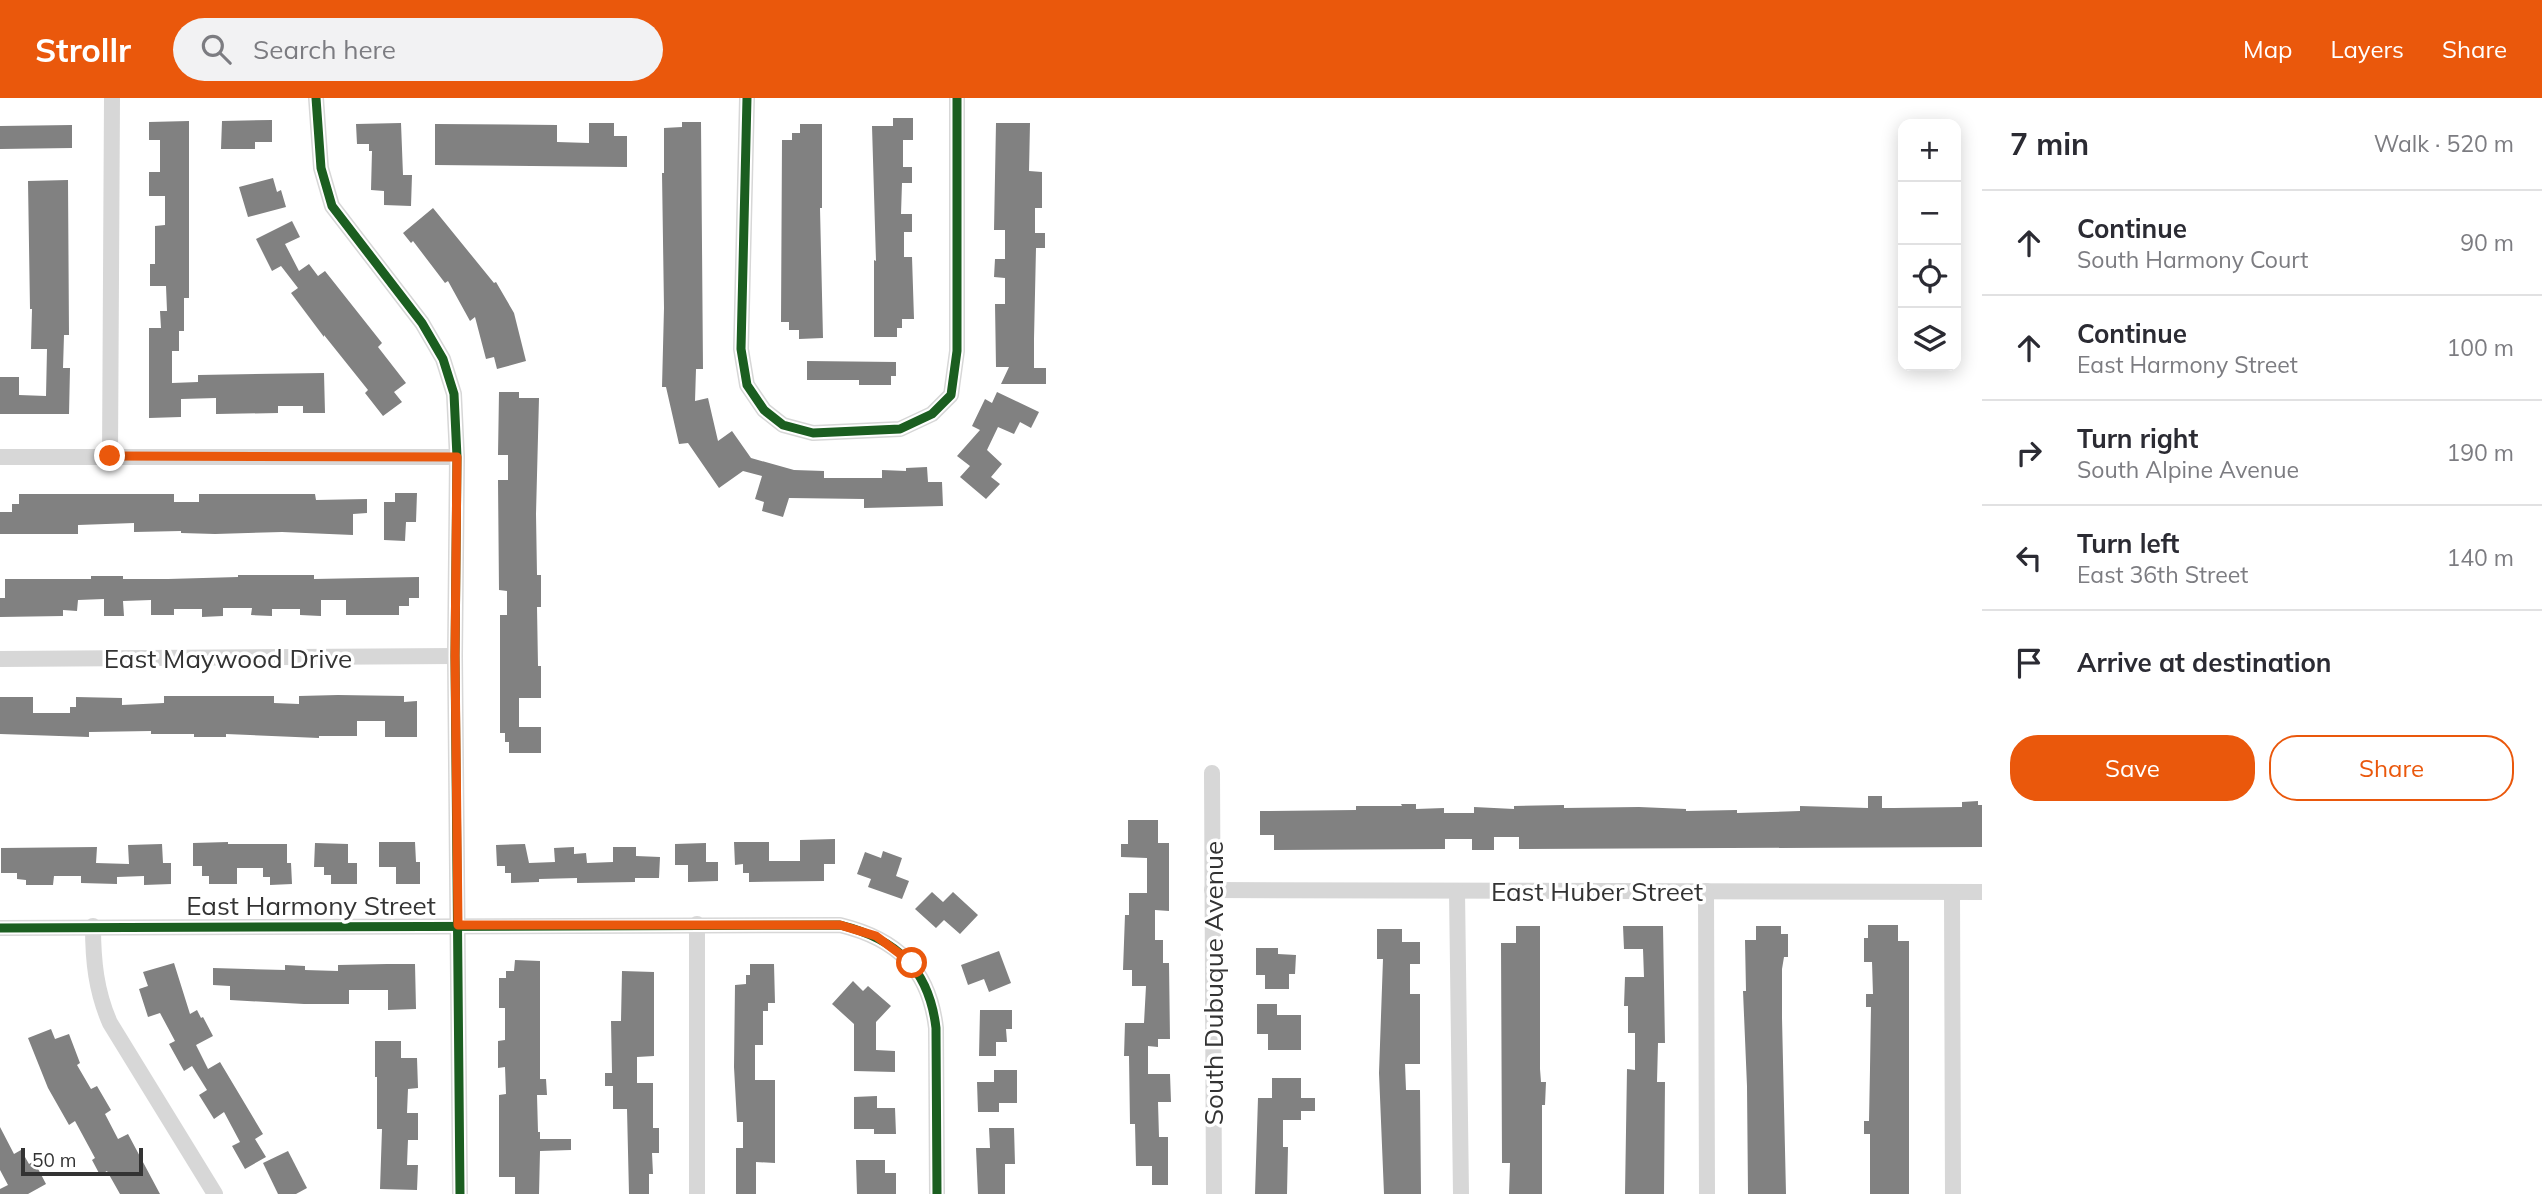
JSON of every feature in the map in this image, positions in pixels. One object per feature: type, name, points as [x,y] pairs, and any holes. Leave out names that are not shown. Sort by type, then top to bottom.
[{"type":"street","points":[[110,456],[112,98]]},
{"type":"street","points":[[316,98],[321,168],[332,206],[422,323],[443,359],[454,394],[457,457],[455,656],[460,1194]]},
{"type":"street","points":[[747,98],[741,349],[747,385],[764,410],[783,425],[813,433],[900,429],[932,414],[951,395],[957,351],[957,98]]},
{"type":"street","points":[[0,457],[457,457]]},
{"type":"street","name":"East Maywood Drive","points":[[0,659],[455,656]]},
{"type":"street","name":"South Dubuque Avenue","points":[[1212,773],[1214,1194]]},
{"type":"street","name":"East Huber Street","points":[[1212,890],[1982,892]]},
{"type":"street","points":[[1457,891],[1461,1194]]},
{"type":"street","points":[[1706,891],[1707,1194]]},
{"type":"street","points":[[1952,892],[1953,1194]]},
{"type":"street","points":[[697,924],[697,1194]]},
{"type":"street","name":"East Harmony Street","points":[[0,928],[840,925],[876,936],[912,963],[930,995],[935,1017],[937,1194]]},
{"type":"street","points":[[93,926],[95,977],[100,1000],[110,1023],[215,1194]]},
{"type":"building","points":[[893,118],[913,118],[913,140],[903,140],[903,167],[912,167],[912,183],[902,183],[901,214],[912,214],[912,232],[904,232],[904,257],[912,257],[914,319],[902,319],[902,328],[897,328],[897,337],[874,337],[874,260],[876,261],[872,126],[893,126]]},
{"type":"building","points":[[272,120],[272,142],[255,142],[255,149],[221,149],[222,121]]},
{"type":"building","points":[[189,121],[189,298],[184,298],[184,331],[179,331],[179,351],[172,351],[172,383],[198,382],[198,375],[324,373],[325,413],[303,413],[303,406],[278,406],[278,413],[216,414],[216,398],[181,399],[181,417],[149,418],[149,328],[161,328],[160,311],[167,311],[166,286],[150,286],[150,264],[155,264],[155,226],[165,225],[165,196],[149,196],[149,172],[160,172],[160,140],[149,140],[149,122]]},
{"type":"building","points":[[682,122],[701,122],[703,369],[696,369],[695,401],[708,398],[718,441],[732,431],[751,458],[794,470],[824,471],[824,478],[882,478],[882,470],[906,471],[906,468],[927,467],[928,482],[942,482],[943,506],[864,508],[864,499],[789,498],[783,517],[762,511],[764,502],[755,499],[762,476],[743,471],[719,488],[688,443],[679,444],[666,387],[662,387],[662,173],[664,128],[682,127]]},
{"type":"building","points":[[401,123],[403,175],[412,175],[411,206],[384,205],[384,191],[371,190],[372,151],[369,151],[369,144],[357,144],[356,124]]},
{"type":"building","points":[[589,123],[614,123],[614,136],[627,136],[627,167],[435,165],[435,124],[557,125],[557,142],[589,143]]},
{"type":"building","points":[[996,123],[1030,123],[1029,171],[1042,172],[1042,208],[1035,208],[1035,233],[1045,233],[1045,248],[1036,248],[1034,368],[1046,368],[1046,384],[1001,384],[1009,367],[996,367],[995,304],[1005,304],[1005,278],[994,277],[995,259],[1005,259],[1005,230],[994,230]]},
{"type":"building","points":[[800,124],[822,124],[820,208],[823,338],[799,339],[799,330],[789,330],[789,322],[781,322],[782,140],[792,140],[792,133],[800,133]]},
{"type":"building","points":[[72,125],[72,148],[0,149],[0,126]]},
{"type":"building","points":[[273,178],[277,192],[281,190],[286,207],[248,217],[239,187]]},
{"type":"building","points":[[68,180],[69,335],[64,335],[63,368],[70,368],[69,414],[0,414],[0,377],[19,377],[19,395],[46,396],[47,349],[31,349],[28,181]]},
{"type":"building","points":[[433,208],[494,283],[496,282],[514,313],[526,361],[497,369],[494,357],[486,359],[475,317],[470,321],[448,281],[445,283],[413,241],[411,243],[403,233]]},
{"type":"building","points":[[292,221],[300,237],[285,244],[299,271],[309,264],[318,276],[325,271],[382,343],[378,347],[406,383],[394,392],[402,402],[383,416],[365,393],[368,390],[291,293],[298,288],[281,266],[272,271],[256,239]]},
{"type":"building","points":[[807,361],[896,362],[896,376],[891,376],[891,385],[859,385],[859,380],[807,380]]},
{"type":"building","points":[[499,392],[519,392],[519,398],[539,398],[536,514],[537,575],[541,575],[541,607],[537,607],[541,698],[519,698],[519,727],[541,727],[541,753],[509,753],[509,742],[505,742],[505,733],[500,733],[500,615],[507,615],[507,591],[499,590],[498,480],[508,480],[508,455],[498,455]]},
{"type":"building","points":[[997,392],[1039,412],[1031,428],[1020,422],[1014,434],[998,427],[987,450],[1002,464],[991,477],[1000,484],[986,499],[960,477],[970,466],[957,456],[980,430],[972,426],[985,399],[992,403]]},
{"type":"building","points":[[395,493],[417,493],[416,522],[406,522],[405,541],[384,540],[384,502],[395,502]]},
{"type":"building","points":[[19,494],[174,494],[174,502],[199,502],[199,494],[315,494],[316,500],[367,499],[367,513],[353,514],[353,535],[134,532],[134,523],[78,525],[78,534],[0,534],[0,512],[12,512],[12,504],[19,504]]},
{"type":"building","points":[[314,575],[314,579],[419,577],[419,598],[409,598],[409,606],[399,606],[399,615],[346,615],[346,600],[321,600],[321,616],[300,615],[300,609],[272,609],[272,616],[251,615],[252,608],[223,608],[223,616],[202,617],[202,609],[174,609],[174,615],[151,615],[151,600],[123,601],[124,616],[104,616],[104,599],[78,600],[77,611],[63,610],[63,616],[0,617],[0,598],[5,598],[5,579],[91,579],[91,576],[123,576],[123,579],[168,579]]},
{"type":"building","points":[[164,696],[274,696],[274,703],[299,704],[299,696],[404,696],[404,702],[417,701],[417,737],[385,737],[385,721],[357,721],[357,736],[319,738],[226,734],[226,737],[194,737],[194,734],[151,734],[151,731],[89,732],[89,737],[0,734],[0,697],[33,697],[33,713],[70,713],[70,707],[76,707],[76,697],[122,698],[122,705],[164,703]]},
{"type":"building","points":[[1868,796],[1882,796],[1882,808],[1962,807],[1962,802],[1978,801],[1978,805],[1982,805],[1982,847],[1519,849],[1519,837],[1494,837],[1494,850],[1472,850],[1472,839],[1445,839],[1445,849],[1274,850],[1274,835],[1260,835],[1260,811],[1356,810],[1356,806],[1416,804],[1416,809],[1444,808],[1444,813],[1474,813],[1474,807],[1514,809],[1514,806],[1564,805],[1564,808],[1737,810],[1737,813],[1800,811],[1800,806],[1868,808]]},
{"type":"building","points":[[1128,820],[1158,820],[1158,843],[1169,843],[1169,911],[1155,910],[1155,940],[1163,940],[1163,963],[1169,963],[1170,1039],[1158,1039],[1158,1047],[1148,1046],[1148,1074],[1170,1074],[1171,1102],[1158,1102],[1159,1137],[1168,1137],[1168,1185],[1152,1185],[1152,1166],[1136,1166],[1135,1124],[1130,1124],[1129,1056],[1124,1056],[1125,1023],[1144,1023],[1146,986],[1132,986],[1132,970],[1123,970],[1125,915],[1129,915],[1129,893],[1147,893],[1147,858],[1121,857],[1121,844],[1128,844]]},
{"type":"building","points":[[835,839],[835,864],[824,864],[824,881],[749,882],[749,873],[743,873],[743,864],[735,865],[734,842],[769,842],[769,861],[800,861],[800,840]]},
{"type":"building","points":[[379,842],[415,842],[416,862],[420,862],[420,884],[396,884],[396,867],[379,867]]},
{"type":"building","points":[[193,843],[287,844],[287,863],[291,863],[292,884],[270,885],[270,877],[263,877],[263,868],[237,868],[237,884],[209,884],[209,876],[202,876],[202,866],[193,866]]},
{"type":"building","points":[[315,843],[348,844],[348,863],[357,863],[357,884],[331,884],[331,875],[324,875],[324,867],[314,867]]},
{"type":"building","points":[[706,843],[706,862],[718,862],[718,881],[688,882],[688,865],[675,865],[675,844]]},
{"type":"building","points":[[162,844],[163,863],[171,863],[171,884],[144,885],[144,876],[117,877],[117,884],[81,883],[81,876],[54,876],[53,885],[26,885],[26,880],[17,879],[17,873],[1,873],[1,848],[97,847],[96,863],[129,864],[128,845]]},
{"type":"building","points":[[525,844],[529,863],[555,862],[554,848],[574,847],[574,854],[586,853],[587,863],[613,862],[613,847],[636,847],[636,856],[660,857],[659,878],[635,878],[635,882],[577,883],[577,878],[511,883],[511,873],[505,873],[505,866],[497,866],[496,845]]},
{"type":"building","points":[[883,851],[902,858],[896,876],[909,881],[902,899],[868,887],[871,879],[857,874],[865,852],[881,858]]},
{"type":"building","points":[[932,892],[943,902],[953,892],[978,915],[960,934],[944,920],[936,928],[915,909]]},
{"type":"building","points":[[1868,925],[1898,925],[1898,941],[1909,941],[1909,1194],[1870,1194],[1870,1134],[1864,1134],[1864,1121],[1869,1121],[1871,1007],[1866,1007],[1866,994],[1873,994],[1872,962],[1864,962],[1864,938],[1868,938]]},
{"type":"building","points":[[1516,926],[1540,926],[1540,1069],[1541,1082],[1546,1082],[1545,1105],[1542,1105],[1542,1194],[1509,1194],[1510,1163],[1502,1163],[1501,943],[1516,943]]},
{"type":"building","points":[[1623,926],[1663,926],[1665,1043],[1658,1043],[1657,1082],[1665,1082],[1664,1194],[1625,1194],[1627,1069],[1635,1070],[1635,1033],[1628,1033],[1628,1006],[1624,1006],[1625,977],[1644,977],[1643,949],[1624,949]]},
{"type":"building","points":[[1756,926],[1781,926],[1781,934],[1788,934],[1788,957],[1784,957],[1782,969],[1786,1194],[1748,1194],[1743,991],[1746,991],[1745,940],[1756,940]]},
{"type":"building","points":[[1377,929],[1402,929],[1402,942],[1420,942],[1420,964],[1410,964],[1410,994],[1420,994],[1420,1064],[1405,1064],[1406,1090],[1420,1090],[1421,1194],[1384,1194],[1379,1073],[1383,959],[1377,959]]},
{"type":"building","points":[[1256,948],[1278,948],[1278,954],[1296,955],[1295,974],[1289,974],[1289,989],[1265,989],[1265,975],[1256,975]]},
{"type":"building","points":[[999,951],[1011,983],[989,992],[984,979],[968,985],[961,965]]},
{"type":"building","points":[[515,960],[540,961],[540,1079],[546,1079],[547,1095],[537,1095],[540,1139],[571,1139],[571,1150],[540,1151],[539,1194],[515,1194],[515,1177],[499,1177],[499,1095],[506,1094],[505,1067],[498,1068],[498,1041],[505,1040],[505,1008],[499,1008],[499,978],[506,978],[506,971],[514,971]]},
{"type":"building","points":[[174,963],[190,1014],[197,1010],[213,1036],[196,1045],[208,1069],[220,1062],[263,1134],[255,1139],[266,1157],[245,1169],[232,1146],[240,1142],[224,1112],[214,1119],[199,1095],[207,1090],[192,1066],[184,1071],[169,1044],[175,1041],[160,1013],[148,1017],[139,989],[148,986],[143,972]]},
{"type":"building","points":[[415,964],[416,1009],[388,1010],[388,990],[349,990],[349,1004],[304,1004],[230,1000],[230,986],[213,985],[213,968],[285,970],[285,965],[305,966],[305,970],[338,971],[338,965]]},
{"type":"building","points":[[750,964],[774,964],[775,1003],[768,1003],[768,1011],[763,1011],[763,1045],[755,1045],[755,1080],[775,1080],[775,1163],[756,1162],[756,1194],[736,1194],[736,1148],[743,1148],[743,1122],[737,1122],[734,1067],[735,985],[746,984],[746,975],[750,975]]},
{"type":"building","points":[[622,971],[654,972],[654,1056],[637,1057],[637,1083],[653,1083],[653,1128],[659,1128],[659,1153],[652,1153],[653,1174],[649,1174],[649,1194],[629,1194],[627,1109],[613,1109],[613,1086],[605,1086],[605,1073],[612,1073],[611,1021],[621,1021]]},
{"type":"building","points":[[853,981],[863,991],[868,986],[891,1006],[876,1022],[876,1050],[895,1051],[895,1072],[854,1071],[854,1024],[832,1004]]},
{"type":"building","points":[[1257,1004],[1277,1004],[1277,1015],[1301,1015],[1301,1050],[1268,1050],[1268,1034],[1257,1034]]},
{"type":"building","points":[[980,1010],[1012,1010],[1012,1029],[1006,1029],[1007,1042],[996,1042],[996,1056],[979,1056]]},
{"type":"building","points":[[51,1029],[55,1039],[69,1034],[80,1063],[77,1065],[91,1089],[97,1086],[111,1110],[105,1114],[118,1139],[128,1134],[160,1194],[120,1194],[107,1171],[100,1175],[92,1160],[95,1158],[75,1121],[69,1125],[48,1088],[28,1038]]},
{"type":"building","points":[[375,1041],[401,1041],[401,1058],[417,1058],[418,1088],[408,1089],[407,1113],[418,1113],[418,1140],[408,1140],[407,1165],[418,1165],[417,1190],[380,1189],[382,1129],[377,1129]]},
{"type":"building","points":[[994,1070],[1017,1070],[1017,1103],[999,1103],[999,1112],[978,1112],[977,1082],[994,1082]]},
{"type":"building","points":[[1272,1078],[1301,1078],[1301,1098],[1315,1098],[1315,1111],[1301,1111],[1301,1120],[1283,1120],[1283,1147],[1288,1147],[1287,1194],[1255,1194],[1258,1098],[1272,1098]]},
{"type":"building","points":[[877,1096],[877,1108],[895,1108],[896,1134],[874,1134],[874,1129],[854,1129],[854,1097]]},
{"type":"building","points":[[0,1127],[14,1154],[21,1150],[29,1164],[34,1161],[46,1184],[28,1194],[0,1194],[0,1189],[8,1185],[0,1170]]},
{"type":"building","points":[[989,1128],[1014,1128],[1015,1164],[1005,1164],[1005,1194],[978,1194],[976,1148],[990,1148]]},
{"type":"building","points":[[288,1151],[307,1188],[296,1194],[278,1194],[263,1163]]},
{"type":"building","points":[[856,1160],[885,1160],[885,1173],[896,1173],[896,1194],[857,1194]]},
{"type":"cycle path","points":[[316,98],[321,168],[332,206],[422,323],[443,359],[454,394],[457,457],[455,656],[460,1194]]},
{"type":"cycle path","points":[[747,98],[741,349],[747,385],[764,410],[783,425],[813,433],[900,429],[932,414],[951,395],[957,351],[957,98]]},
{"type":"cycle path","points":[[0,928],[840,925],[860,931],[894,948],[918,973],[926,989],[936,1028],[937,1194]]},
{"type":"route","points":[[110,456],[457,457],[455,656],[458,925],[840,925],[876,936],[912,963]]}]
